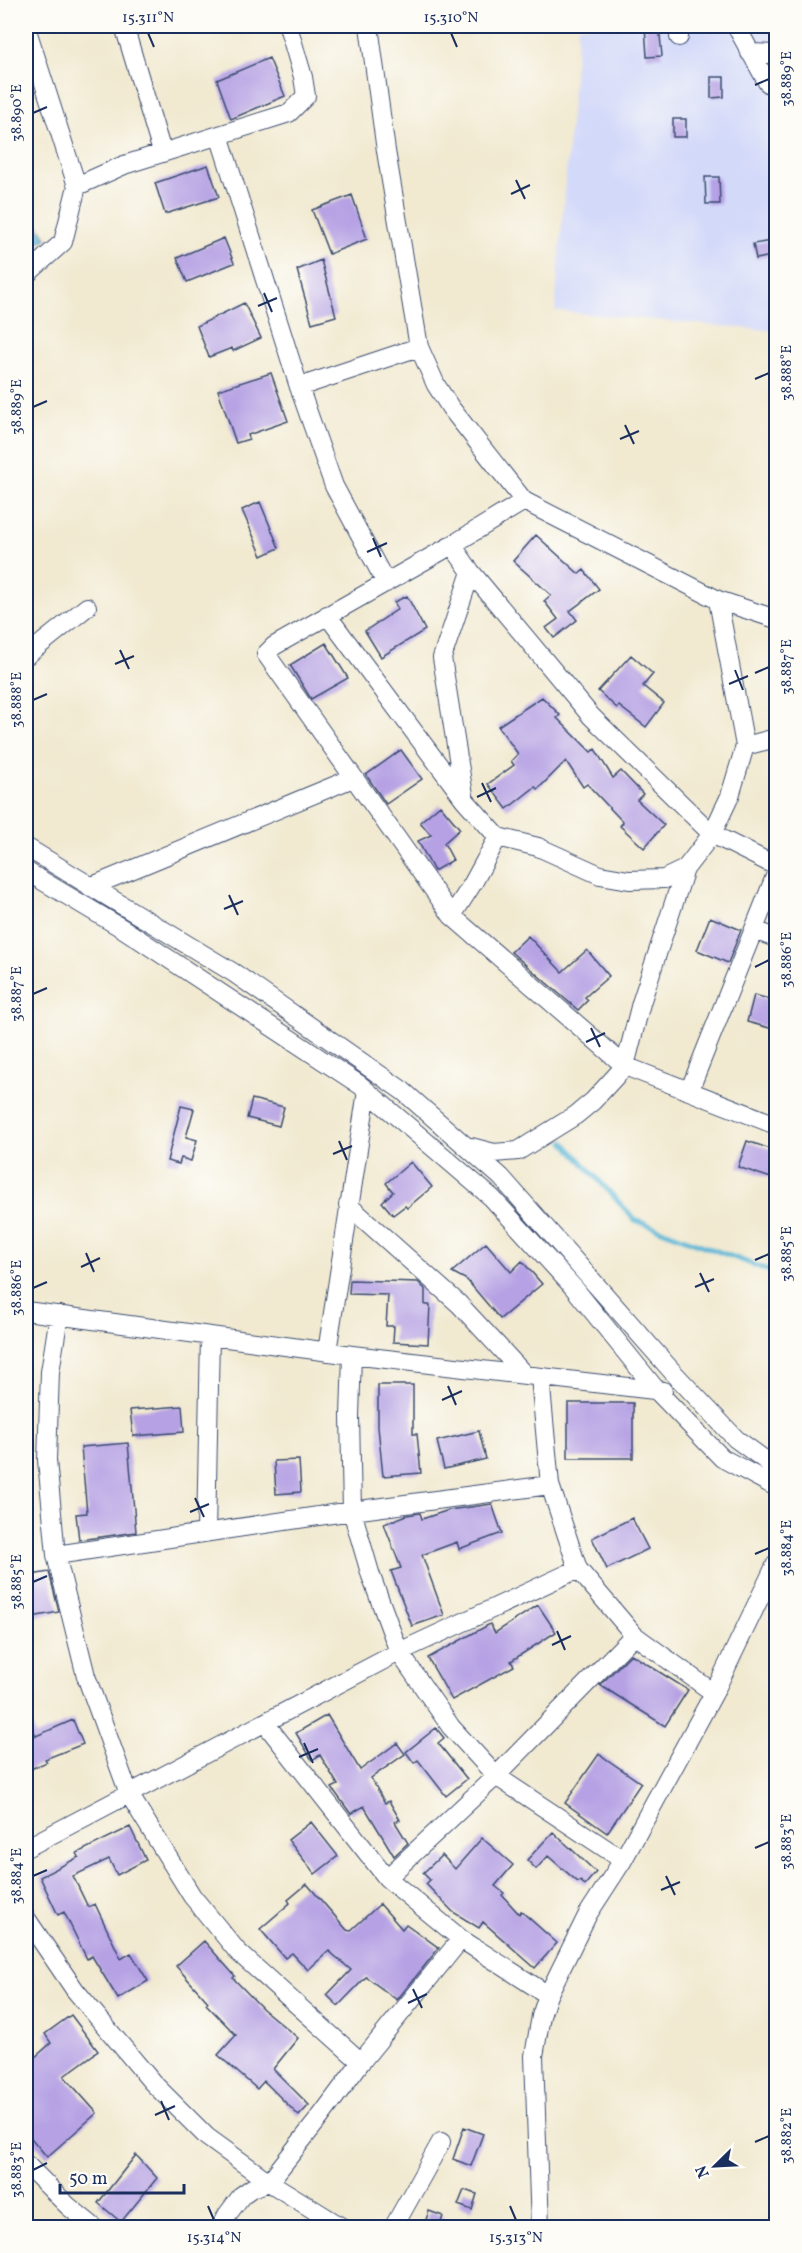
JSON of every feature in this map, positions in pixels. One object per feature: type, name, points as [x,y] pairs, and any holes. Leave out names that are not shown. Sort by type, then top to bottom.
[{"type":"street","points":[[124,26],[162,152]]},
{"type":"street","points":[[77,186],[124,165],[289,113],[306,96],[303,77],[288,26]]},
{"type":"street","points":[[369,26],[389,173],[419,347],[436,385],[450,407],[524,501],[718,600],[777,619]]},
{"type":"street","points":[[736,26],[767,82],[777,89]]},
{"type":"street","points":[[26,27],[77,186],[63,242],[26,275]]},
{"type":"street","points":[[750,53],[777,54]]},
{"type":"street","points":[[219,135],[299,387],[334,486],[386,583]]},
{"type":"street","points":[[299,387],[419,347]]},
{"type":"street","points":[[524,501],[452,545],[274,646],[266,654],[452,916],[625,1066],[690,1089],[777,1125]]},
{"type":"street","points":[[452,545],[471,572],[591,716],[712,834],[777,866]]},
{"type":"street","points":[[464,799],[442,658],[471,572]]},
{"type":"street","points":[[469,1147],[494,1153],[518,1151],[576,1115],[625,1066],[641,1003],[685,869],[712,834],[730,796],[745,746],[718,600]]},
{"type":"street","points":[[26,656],[87,607]]},
{"type":"street","points":[[327,615],[464,799],[498,837],[538,847],[600,875],[629,880],[663,879],[685,869]]},
{"type":"street","points":[[745,746],[777,738]]},
{"type":"street","points":[[90,887],[353,778]]},
{"type":"street","points":[[452,916],[498,837]]},
{"type":"street","points":[[26,847],[90,887],[130,922],[228,996],[367,1091],[492,1198],[574,1288],[658,1392],[722,1458],[777,1487]]},
{"type":"street","points":[[26,871],[33,883],[130,922],[240,977],[403,1091],[501,1177],[687,1388],[736,1439],[777,1468]]},
{"type":"street","points":[[690,1089],[777,874]]},
{"type":"street","points":[[754,930],[777,938]]},
{"type":"street","points":[[228,996],[240,977]]},
{"type":"street","points":[[336,1069],[345,1050]]},
{"type":"street","points":[[327,1352],[367,1091]]},
{"type":"street","points":[[422,1138],[437,1121]]},
{"type":"street","points":[[348,1205],[459,1304],[532,1376],[550,1485],[578,1569],[634,1635],[714,1693]]},
{"type":"street","points":[[26,1311],[327,1352],[658,1392],[687,1388]]},
{"type":"street","points":[[59,1315],[50,1372],[47,1460],[56,1555],[86,1676],[129,1794],[192,1896],[238,1952],[361,2062]]},
{"type":"street","points":[[206,1533],[210,1336]]},
{"type":"street","points":[[352,1355],[350,1416],[352,1511],[371,1576],[399,1652],[451,1727],[496,1776],[623,1860]]},
{"type":"street","points":[[56,1555],[352,1511],[550,1485]]},
{"type":"street","points":[[540,2228],[534,2056],[541,2016],[548,1995],[588,1914],[623,1860],[714,1693],[777,1564]]},
{"type":"street","points":[[26,1848],[399,1652],[578,1569]]},
{"type":"street","points":[[387,1878],[496,1776],[634,1635]]},
{"type":"street","points":[[265,1723],[387,1878],[461,1939],[548,1995]]},
{"type":"street","points":[[26,1918],[75,1990],[152,2082],[207,2137],[269,2182],[343,2228]]},
{"type":"street","points":[[220,2228],[226,2215],[242,2195],[252,2188],[269,2182],[361,2062],[461,1939]]},
{"type":"street","points":[[393,2228],[441,2142]]},
{"type":"street","points":[[26,2164],[68,2206],[95,2228]]},
{"type":"shaded area","points":[[578,26],[776,26],[776,331],[555,311]]},
{"type":"water","points":[[26,207],[47,239],[26,247]]},
{"type":"building","points":[[645,26],[659,26],[662,56],[647,57]]},
{"type":"building","points":[[269,58],[285,96],[231,119],[217,80]]},
{"type":"building","points":[[711,77],[724,77],[724,97],[711,98]]},
{"type":"building","points":[[673,119],[686,119],[686,137],[673,137]]},
{"type":"building","points":[[208,165],[219,197],[165,214],[155,183]]},
{"type":"building","points":[[705,177],[719,177],[720,204],[706,204]]},
{"type":"building","points":[[352,195],[367,239],[329,254],[312,210]]},
{"type":"building","points":[[224,238],[234,263],[187,282],[177,258]]},
{"type":"building","points":[[777,240],[777,255],[756,259],[753,244]]},
{"type":"building","points":[[321,260],[336,316],[312,323],[297,270]]},
{"type":"building","points":[[244,303],[261,338],[233,351],[232,348],[209,357],[197,326]]},
{"type":"building","points":[[271,373],[288,421],[248,435],[249,439],[236,443],[218,390]]},
{"type":"building","points":[[260,502],[279,548],[262,556],[242,510]]},
{"type":"building","points":[[536,535],[579,574],[584,570],[599,589],[570,611],[577,620],[554,638],[546,628],[558,619],[544,601],[551,595],[513,561]]},
{"type":"building","points":[[407,596],[425,630],[381,657],[365,631],[398,609],[394,602]]},
{"type":"building","points":[[326,643],[348,678],[311,699],[290,665]]},
{"type":"building","points":[[631,655],[653,674],[643,686],[664,703],[646,727],[619,706],[617,708],[598,691]]},
{"type":"building","points":[[542,697],[560,715],[557,718],[591,752],[595,749],[613,778],[621,771],[643,794],[637,800],[664,825],[644,848],[620,826],[623,822],[587,784],[583,787],[566,761],[538,789],[535,787],[507,809],[488,784],[514,765],[511,761],[518,754],[498,726]]},
{"type":"building","points":[[401,750],[422,779],[386,804],[366,775]]},
{"type":"building","points":[[440,805],[460,829],[444,843],[453,860],[434,871],[418,841],[431,835],[420,822]]},
{"type":"building","points":[[710,917],[741,930],[728,963],[697,950]]},
{"type":"building","points":[[528,936],[562,972],[587,950],[609,976],[585,997],[588,1000],[578,1010],[511,952]]},
{"type":"building","points":[[754,995],[777,1001],[777,1030],[747,1022]]},
{"type":"building","points":[[252,1099],[284,1107],[279,1126],[247,1118]]},
{"type":"building","points":[[181,1106],[194,1109],[186,1137],[197,1140],[191,1161],[181,1158],[179,1164],[167,1161]]},
{"type":"building","points":[[747,1141],[777,1151],[777,1180],[738,1167]]},
{"type":"building","points":[[411,1162],[432,1187],[407,1208],[405,1206],[393,1215],[382,1202],[393,1192],[386,1183]]},
{"type":"building","points":[[486,1243],[511,1272],[522,1261],[542,1284],[500,1319],[467,1280],[452,1272]]},
{"type":"building","points":[[350,1280],[418,1282],[425,1289],[425,1305],[430,1305],[428,1344],[393,1342],[394,1326],[386,1326],[388,1295],[349,1294]]},
{"type":"building","points":[[378,1385],[413,1385],[413,1434],[417,1434],[421,1473],[383,1476],[378,1427]]},
{"type":"building","points":[[568,1403],[633,1403],[633,1458],[568,1458]]},
{"type":"building","points":[[182,1406],[184,1432],[133,1436],[130,1410]]},
{"type":"building","points":[[479,1431],[486,1459],[444,1469],[437,1441]]},
{"type":"building","points":[[128,1443],[136,1532],[79,1540],[76,1514],[87,1513],[81,1447]]},
{"type":"building","points":[[299,1460],[301,1492],[276,1494],[274,1461]]},
{"type":"building","points":[[492,1504],[502,1533],[459,1549],[457,1542],[422,1555],[444,1615],[412,1626],[391,1571],[401,1568],[384,1524],[407,1515],[420,1513],[422,1519],[449,1510]]},
{"type":"building","points":[[632,1518],[648,1549],[607,1569],[592,1538]]},
{"type":"building","points":[[49,1572],[59,1612],[26,1618],[26,1576]]},
{"type":"building","points":[[538,1605],[556,1632],[511,1661],[514,1666],[452,1700],[428,1658],[490,1624],[495,1633]]},
{"type":"building","points":[[631,1654],[688,1690],[665,1726],[600,1685]]},
{"type":"building","points":[[26,1712],[36,1736],[73,1720],[83,1744],[45,1759],[47,1762],[26,1771]]},
{"type":"building","points":[[327,1715],[360,1770],[397,1743],[405,1754],[371,1778],[385,1803],[389,1801],[400,1820],[395,1822],[408,1843],[394,1856],[364,1806],[351,1814],[332,1788],[338,1785],[320,1755],[312,1760],[296,1733]]},
{"type":"building","points":[[436,1728],[444,1738],[438,1743],[467,1779],[446,1796],[418,1760],[414,1763],[406,1752]]},
{"type":"building","points":[[599,1754],[641,1783],[607,1833],[565,1803]]},
{"type":"building","points":[[311,1822],[338,1856],[315,1874],[288,1840]]},
{"type":"building","points":[[130,1827],[146,1860],[117,1875],[109,1859],[73,1876],[88,1907],[95,1904],[121,1959],[131,1953],[148,1981],[118,1999],[92,1956],[87,1959],[64,1912],[58,1915],[40,1877],[79,1857],[77,1853]]},
{"type":"building","points":[[553,1832],[596,1872],[585,1885],[578,1882],[548,1856],[536,1869],[527,1860]]},
{"type":"building","points":[[482,1838],[513,1865],[495,1886],[504,1893],[502,1895],[519,1914],[521,1911],[557,1943],[535,1968],[483,1922],[479,1928],[453,1912],[426,1884],[430,1880],[423,1873],[442,1855],[455,1869]]},
{"type":"building","points":[[307,1884],[347,1930],[350,1931],[380,1904],[402,1929],[406,1924],[439,1948],[397,2000],[366,1977],[338,2006],[327,1995],[351,1970],[329,1951],[308,1970],[292,1953],[285,1958],[260,1929],[290,1903],[288,1900]]},
{"type":"building","points":[[204,1941],[235,1976],[233,1978],[263,2009],[298,2038],[273,2069],[309,2105],[299,2116],[264,2081],[257,2089],[218,2055],[236,2035],[206,2004],[208,2002],[176,1966]]},
{"type":"building","points":[[71,2015],[98,2051],[64,2076],[97,2113],[47,2157],[26,2132],[26,2051],[33,2059],[51,2043],[45,2034]]},
{"type":"building","points":[[464,2127],[483,2134],[471,2166],[453,2159]]},
{"type":"building","points":[[136,2155],[157,2178],[121,2222],[98,2203]]},
{"type":"building","points":[[464,2190],[477,2194],[472,2210],[458,2205]]},
{"type":"building","points":[[429,2211],[443,2216],[439,2228],[423,2228]]},
{"type":"waterway","points":[[564,1142],[635,1220],[770,1271],[776,1271]]}]
